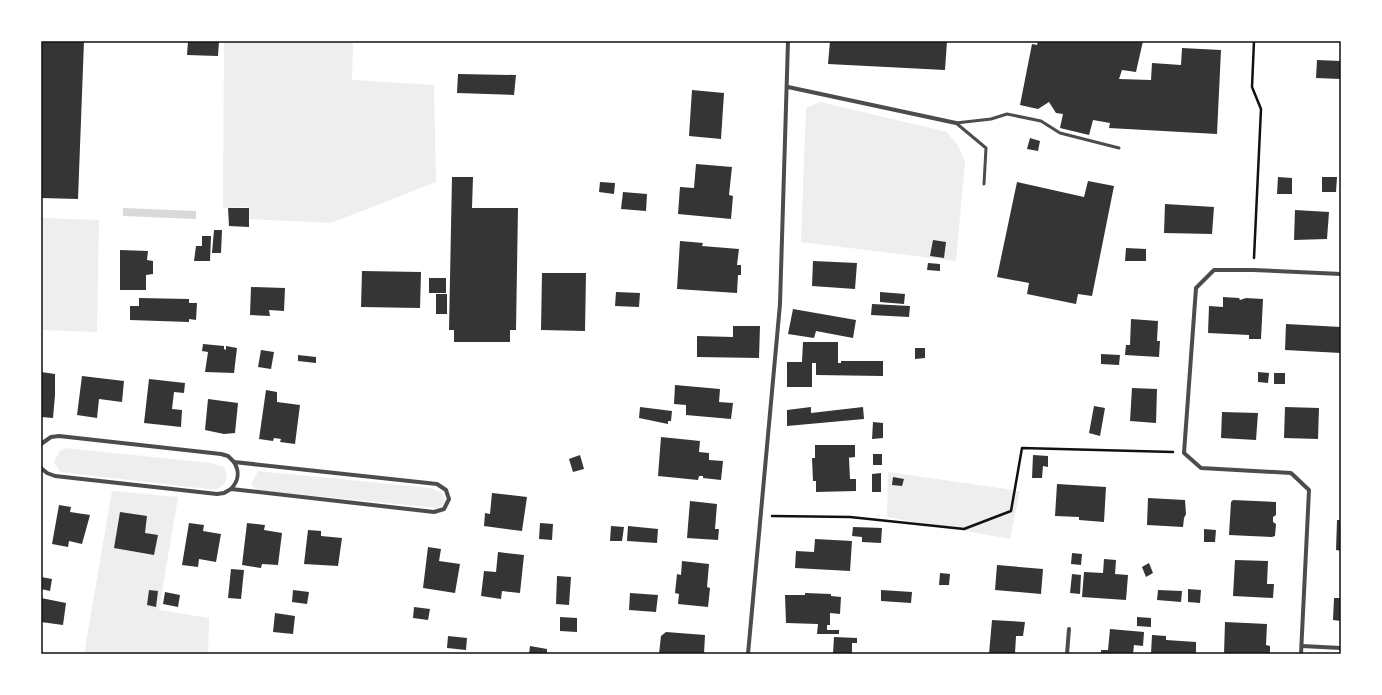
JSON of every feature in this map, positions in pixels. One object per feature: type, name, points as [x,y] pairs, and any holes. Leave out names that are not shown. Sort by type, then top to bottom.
[{"type":"street","points":[[748,654],[780,304],[788,87],[788,41]]},
{"type":"street","points":[[788,87],[956,123]]},
{"type":"street","points":[[1301,654],[1309,490],[1291,473],[1201,468],[1184,453],[1196,288],[1214,270],[1253,270],[1341,274]]},
{"type":"street","points":[[41,444],[51,437],[59,436],[221,454],[228,456],[234,462],[238,468],[239,476],[231,489],[224,493],[217,494],[62,476],[47,473],[41,468]]},
{"type":"street","points":[[231,489],[434,512],[444,509],[449,500],[446,490],[437,484],[234,462]]},
{"type":"street","points":[[1067,654],[1069,630]]},
{"type":"street","points":[[1302,646],[1341,648]]},
{"type":"lane","points":[[956,123],[991,119],[1007,114],[1041,121],[1060,133],[1119,148]]},
{"type":"lane","points":[[956,123],[986,148],[984,184]]},
{"type":"path","points":[[1253,270],[1261,110],[1252,87],[1254,41]]},
{"type":"path","points":[[760,515],[850,517],[964,529],[1011,511],[1022,448],[1184,453]]},
{"type":"shaded area","points":[[224,41],[353,41],[352,80],[434,85],[436,182],[331,223],[250,219],[249,207],[223,208]]},
{"type":"shaded area","points":[[820,102],[947,132],[958,146],[965,162],[956,261],[801,242],[806,108]]},
{"type":"shaded area","points":[[123,208],[196,211],[196,219],[123,216]]},
{"type":"shaded area","points":[[41,218],[99,220],[97,332],[41,330]]},
{"type":"shaded area","points":[[65,448],[211,463],[224,467],[227,475],[225,483],[216,490],[60,472],[54,462],[60,451]]},
{"type":"shaded area","points":[[258,471],[430,488],[441,492],[445,498],[443,504],[437,508],[257,490],[251,484]]},
{"type":"shaded area","points":[[888,472],[1020,491],[1010,539],[887,517]]},
{"type":"shaded area","points":[[112,491],[178,497],[159,610],[209,618],[208,654],[84,654]]},
{"type":"building","points":[[41,41],[84,41],[78,199],[41,198]]},
{"type":"building","points":[[188,41],[219,41],[218,56],[187,55]]},
{"type":"building","points":[[830,41],[947,41],[945,70],[828,64]]},
{"type":"building","points":[[1038,41],[1143,41],[1136,72],[1122,70],[1119,79],[1151,80],[1152,63],[1181,65],[1182,48],[1221,50],[1217,134],[1109,128],[1110,123],[1093,120],[1089,135],[1060,128],[1063,114],[1056,113],[1049,102],[1038,109],[1020,105],[1032,44],[1037,45]]},
{"type":"building","points":[[1317,60],[1341,61],[1341,79],[1316,78]]},
{"type":"building","points":[[458,74],[516,75],[514,95],[457,93]]},
{"type":"building","points":[[692,90],[724,93],[721,139],[689,136]]},
{"type":"building","points":[[1030,138],[1040,141],[1038,151],[1027,149]]},
{"type":"building","points":[[696,164],[732,167],[729,195],[733,196],[731,219],[678,214],[680,187],[694,188]]},
{"type":"building","points":[[452,177],[473,177],[472,208],[518,208],[516,330],[510,330],[510,342],[454,342],[454,330],[449,330]]},
{"type":"building","points":[[1278,177],[1292,178],[1292,194],[1277,194]]},
{"type":"building","points":[[1322,177],[1337,177],[1336,192],[1322,192]]},
{"type":"building","points":[[1088,181],[1114,186],[1092,296],[1078,294],[1076,304],[1027,294],[1029,283],[997,277],[1017,182],[1084,197]]},
{"type":"building","points":[[600,182],[615,183],[614,194],[599,192]]},
{"type":"building","points":[[623,192],[647,194],[646,211],[621,209]]},
{"type":"building","points":[[1165,204],[1214,207],[1212,234],[1164,233]]},
{"type":"building","points":[[228,208],[249,208],[249,227],[229,226]]},
{"type":"building","points":[[1295,210],[1329,212],[1327,239],[1294,240]]},
{"type":"building","points":[[214,230],[222,230],[221,253],[212,253]]},
{"type":"building","points":[[202,236],[211,236],[210,261],[194,261],[196,246],[202,246]]},
{"type":"building","points":[[933,240],[946,242],[944,258],[930,256]]},
{"type":"building","points":[[680,241],[703,243],[702,246],[739,249],[737,265],[741,265],[741,275],[738,275],[737,293],[677,289]]},
{"type":"building","points":[[1126,248],[1146,249],[1146,261],[1125,261]]},
{"type":"building","points":[[120,250],[148,251],[147,260],[153,261],[153,274],[146,275],[146,290],[120,290]]},
{"type":"building","points":[[813,261],[857,263],[855,289],[812,286]]},
{"type":"building","points":[[928,263],[940,264],[940,271],[927,270]]},
{"type":"building","points":[[362,271],[421,272],[420,308],[361,307]]},
{"type":"building","points":[[542,273],[586,273],[585,331],[541,330]]},
{"type":"building","points":[[429,278],[446,278],[446,293],[429,293]]},
{"type":"building","points":[[251,287],[285,288],[284,311],[269,310],[270,316],[250,315]]},
{"type":"building","points":[[616,292],[640,293],[639,307],[615,306]]},
{"type":"building","points":[[880,292],[905,294],[904,304],[880,302]]},
{"type":"building","points":[[436,294],[447,294],[447,314],[436,314]]},
{"type":"building","points":[[1223,297],[1239,298],[1240,300],[1246,298],[1263,299],[1261,339],[1249,339],[1249,335],[1208,333],[1209,306],[1223,307]]},
{"type":"building","points":[[139,298],[189,299],[189,303],[197,303],[196,320],[189,319],[189,322],[130,320],[130,306],[139,306]]},
{"type":"building","points":[[872,304],[910,306],[909,317],[871,315]]},
{"type":"building","points":[[793,309],[856,320],[853,338],[816,331],[814,338],[788,334]]},
{"type":"building","points":[[1131,319],[1158,321],[1157,341],[1160,341],[1159,357],[1125,355],[1126,345],[1130,345]]},
{"type":"building","points":[[1286,324],[1341,327],[1341,353],[1285,350]]},
{"type":"building","points":[[733,326],[760,326],[759,358],[697,357],[697,336],[733,337]]},
{"type":"building","points":[[803,342],[838,342],[838,363],[841,363],[841,361],[883,361],[883,376],[816,375],[816,363],[812,363],[812,387],[787,387],[787,362],[802,362]]},
{"type":"building","points":[[203,344],[224,346],[224,349],[226,350],[226,346],[237,348],[234,373],[205,372],[208,352],[202,351]]},
{"type":"building","points":[[915,348],[925,348],[925,358],[915,359]]},
{"type":"building","points":[[261,350],[274,352],[271,369],[258,367]]},
{"type":"building","points":[[1101,354],[1120,355],[1119,365],[1101,364]]},
{"type":"building","points":[[298,355],[316,357],[316,363],[298,361]]},
{"type":"building","points":[[41,372],[55,374],[53,418],[41,417]]},
{"type":"building","points":[[1258,372],[1269,373],[1268,383],[1258,382]]},
{"type":"building","points":[[1274,373],[1285,373],[1285,384],[1274,384]]},
{"type":"building","points":[[82,376],[124,381],[122,402],[99,399],[97,418],[77,415]]},
{"type":"building","points":[[149,379],[185,383],[184,393],[174,392],[172,409],[182,410],[181,427],[144,423]]},
{"type":"building","points":[[675,385],[720,389],[719,402],[733,403],[731,419],[686,415],[686,405],[674,404]]},
{"type":"building","points":[[1132,388],[1157,389],[1156,423],[1130,421]]},
{"type":"building","points":[[266,390],[277,392],[277,402],[300,405],[295,444],[280,442],[281,439],[274,438],[273,441],[259,439]]},
{"type":"building","points":[[208,399],[238,403],[235,433],[224,434],[205,430]]},
{"type":"building","points":[[1094,406],[1105,408],[1100,436],[1089,433]]},
{"type":"building","points":[[640,407],[672,411],[671,421],[668,421],[668,424],[639,418]]},
{"type":"building","points":[[811,407],[811,413],[863,407],[864,419],[787,426],[787,410]]},
{"type":"building","points":[[1285,407],[1319,408],[1318,439],[1284,438]]},
{"type":"building","points":[[1222,412],[1258,413],[1256,440],[1221,438]]},
{"type":"building","points":[[873,422],[883,423],[883,438],[872,439]]},
{"type":"building","points":[[661,437],[700,441],[699,452],[709,453],[709,460],[723,461],[721,480],[703,478],[703,476],[699,476],[698,480],[658,476]]},
{"type":"building","points":[[815,445],[855,445],[855,457],[847,458],[849,458],[850,479],[856,479],[856,491],[816,492],[816,481],[813,481],[812,458],[815,458]]},
{"type":"building","points":[[873,454],[882,454],[882,465],[873,465]]},
{"type":"building","points":[[580,455],[584,469],[573,472],[569,459]]},
{"type":"building","points":[[1033,455],[1048,456],[1048,467],[1043,466],[1042,478],[1032,478]]},
{"type":"building","points":[[881,473],[881,492],[872,492],[872,474]]},
{"type":"building","points":[[893,477],[904,479],[902,486],[892,485]]},
{"type":"building","points":[[1057,484],[1106,487],[1104,522],[1079,520],[1079,517],[1055,516]]},
{"type":"building","points":[[492,493],[527,497],[522,531],[484,526],[485,513],[490,514]]},
{"type":"building","points":[[1148,498],[1185,500],[1186,514],[1183,527],[1147,525]]},
{"type":"building","points":[[1233,500],[1276,502],[1276,515],[1273,517],[1273,522],[1276,524],[1275,536],[1229,535],[1231,502]]},
{"type":"building","points":[[690,501],[717,504],[715,529],[719,529],[718,540],[687,538]]},
{"type":"building","points":[[59,505],[71,507],[70,512],[90,515],[82,544],[69,541],[68,547],[52,544]]},
{"type":"building","points":[[120,512],[147,516],[145,533],[158,535],[154,555],[114,548]]},
{"type":"building","points":[[1337,520],[1341,520],[1341,551],[1336,550]]},
{"type":"building","points":[[189,523],[204,525],[203,531],[221,534],[216,562],[199,559],[198,567],[182,565]]},
{"type":"building","points":[[247,523],[265,525],[264,530],[282,533],[278,565],[262,564],[261,568],[242,565]]},
{"type":"building","points":[[540,523],[553,524],[552,540],[539,539]]},
{"type":"building","points":[[611,526],[624,527],[622,541],[610,541]]},
{"type":"building","points":[[628,526],[658,529],[657,543],[627,541]]},
{"type":"building","points":[[853,527],[882,528],[881,543],[862,542],[862,537],[852,536]]},
{"type":"building","points":[[1204,529],[1216,530],[1215,542],[1204,542]]},
{"type":"building","points":[[308,530],[321,531],[321,536],[342,538],[338,566],[304,564]]},
{"type":"building","points":[[815,539],[852,541],[850,571],[795,568],[796,551],[814,552]]},
{"type":"building","points":[[428,547],[441,549],[439,561],[460,564],[455,593],[423,588]]},
{"type":"building","points":[[498,552],[524,555],[520,593],[502,591],[501,599],[481,596],[484,571],[496,572]]},
{"type":"building","points":[[1072,553],[1082,554],[1081,565],[1071,564]]},
{"type":"building","points":[[1104,559],[1116,560],[1115,574],[1128,575],[1126,600],[1082,597],[1084,572],[1103,573]]},
{"type":"building","points":[[1235,560],[1268,561],[1267,584],[1274,584],[1273,598],[1233,596]]},
{"type":"building","points":[[682,561],[709,564],[707,587],[710,588],[708,607],[678,604],[679,594],[675,593],[677,574],[681,575]]},
{"type":"building","points":[[1149,563],[1153,573],[1146,577],[1142,567]]},
{"type":"building","points":[[997,565],[1043,569],[1041,594],[995,590]]},
{"type":"building","points":[[231,569],[244,570],[241,599],[228,598]]},
{"type":"building","points":[[940,573],[950,574],[949,585],[939,585]]},
{"type":"building","points":[[1072,574],[1081,575],[1080,594],[1070,593]]},
{"type":"building","points":[[557,576],[571,577],[569,605],[556,604]]},
{"type":"building","points":[[41,577],[52,579],[50,591],[41,589]]},
{"type":"building","points":[[1188,589],[1201,590],[1200,603],[1188,602]]},
{"type":"building","points":[[149,590],[158,591],[156,607],[147,605]]},
{"type":"building","points":[[293,590],[309,592],[307,604],[292,602]]},
{"type":"building","points":[[881,590],[912,592],[911,603],[881,601]]},
{"type":"building","points":[[1158,590],[1182,591],[1181,602],[1157,600]]},
{"type":"building","points":[[165,592],[180,595],[178,607],[163,604]]},
{"type":"building","points":[[630,593],[658,595],[656,612],[629,610]]},
{"type":"building","points":[[805,593],[831,594],[831,596],[841,597],[840,614],[830,613],[830,625],[827,625],[827,630],[839,630],[839,634],[817,634],[818,624],[786,623],[785,595],[805,595]]},
{"type":"building","points":[[41,598],[66,603],[63,625],[41,622]]},
{"type":"building","points":[[1334,598],[1341,598],[1341,621],[1333,620]]},
{"type":"building","points":[[414,607],[430,609],[428,620],[413,618]]},
{"type":"building","points":[[275,613],[295,616],[293,634],[273,632]]},
{"type":"building","points":[[560,617],[577,618],[577,632],[560,631]]},
{"type":"building","points":[[1137,617],[1151,618],[1151,627],[1137,626]]},
{"type":"building","points":[[992,620],[1025,622],[1023,636],[1016,636],[1015,654],[989,654]]},
{"type":"building","points":[[1225,622],[1267,624],[1266,645],[1270,646],[1270,654],[1224,654]]},
{"type":"building","points":[[1110,629],[1144,632],[1143,646],[1134,645],[1133,654],[1101,654],[1101,650],[1108,650]]},
{"type":"building","points":[[666,632],[705,635],[704,654],[659,654],[661,636]]},
{"type":"building","points":[[1152,635],[1166,636],[1166,640],[1196,642],[1196,654],[1151,654]]},
{"type":"building","points":[[448,636],[467,638],[466,650],[447,648]]},
{"type":"building","points":[[834,637],[857,638],[857,643],[852,643],[852,654],[833,654]]},
{"type":"building","points":[[530,646],[547,649],[547,654],[529,654]]}]
